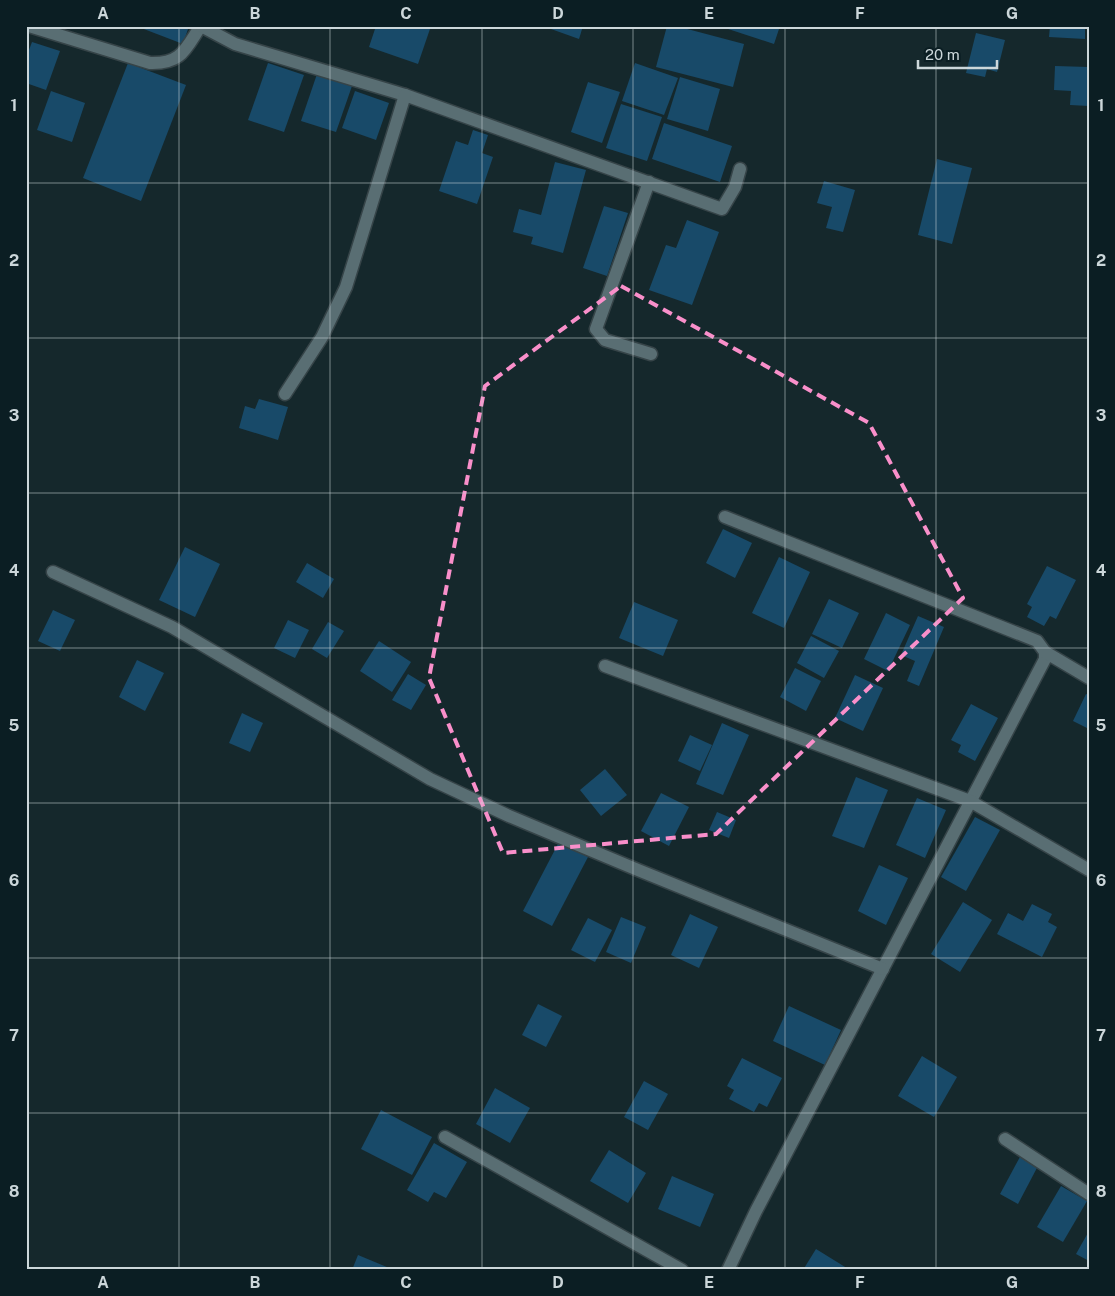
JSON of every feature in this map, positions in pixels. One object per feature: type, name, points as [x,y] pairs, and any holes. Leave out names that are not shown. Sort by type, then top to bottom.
[{"type":"street","points":[[29,26],[150,63],[165,63],[177,58],[183,53],[201,27],[235,44],[405,95],[722,209],[735,187],[740,169]]},
{"type":"street","points":[[285,394],[322,337],[346,287],[405,95]]},
{"type":"street","points":[[649,182],[596,329],[605,340],[650,354]]},
{"type":"street","points":[[725,517],[1037,641],[1045,652],[1089,678]]},
{"type":"street","points":[[53,572],[172,627],[430,779],[509,816],[883,969]]},
{"type":"street","points":[[728,1270],[970,801],[1044,664],[1045,652]]},
{"type":"street","points":[[605,666],[970,801],[1089,870]]},
{"type":"street","points":[[445,1137],[682,1270]]},
{"type":"street","points":[[1005,1139],[1089,1194]]},
{"type":"highlighted area","points":[[621,286],[869,423],[963,598],[716,834],[503,853],[429,678],[485,386]]},
{"type":"building","points":[[136,26],[189,26],[183,44]]},
{"type":"building","points":[[376,26],[431,26],[418,64],[369,47]]},
{"type":"building","points":[[552,26],[583,26],[579,39],[551,29]]},
{"type":"building","points":[[667,26],[676,26],[744,44],[733,87],[656,67]]},
{"type":"building","points":[[719,26],[780,26],[774,44]]},
{"type":"building","points":[[1050,26],[1085,26],[1085,39],[1049,37]]},
{"type":"building","points":[[976,33],[1005,40],[997,72],[987,69],[985,77],[966,73]]},
{"type":"building","points":[[32,42],[60,51],[46,90],[26,83],[26,58]]},
{"type":"building","points":[[128,63],[186,85],[141,201],[83,178]]},
{"type":"building","points":[[268,63],[304,75],[284,132],[248,120]]},
{"type":"building","points":[[635,63],[678,78],[664,115],[622,101]]},
{"type":"building","points":[[1055,66],[1089,67],[1089,106],[1070,105],[1071,91],[1054,90]]},
{"type":"building","points":[[317,74],[352,86],[336,132],[301,121]]},
{"type":"building","points":[[680,77],[720,89],[708,131],[667,119]]},
{"type":"building","points":[[588,82],[620,92],[602,143],[571,132]]},
{"type":"building","points":[[51,91],[85,103],[72,142],[37,130]]},
{"type":"building","points":[[355,91],[389,103],[376,140],[342,128]]},
{"type":"building","points":[[621,104],[662,117],[647,161],[606,148]]},
{"type":"building","points":[[664,123],[732,146],[720,182],[652,159]]},
{"type":"building","points":[[473,130],[488,135],[482,153],[493,157],[477,204],[439,191],[456,141],[468,145]]},
{"type":"building","points":[[937,159],[972,168],[952,244],[918,235]]},
{"type":"building","points":[[555,162],[586,170],[563,253],[531,244],[533,237],[513,232],[519,209],[541,215]]},
{"type":"building","points":[[824,181],[855,190],[843,232],[826,228],[832,207],[817,203]]},
{"type":"building","points":[[604,206],[628,213],[607,276],[583,268]]},
{"type":"building","points":[[687,220],[719,232],[692,305],[649,290],[666,245],[676,248]]},
{"type":"building","points":[[259,399],[288,407],[278,440],[239,428],[245,406],[255,409]]},
{"type":"building","points":[[723,529],[752,543],[735,578],[706,563]]},
{"type":"building","points":[[185,547],[220,564],[195,617],[159,600]]},
{"type":"building","points":[[779,557],[810,572],[784,628],[752,613]]},
{"type":"building","points":[[307,563],[334,579],[323,598],[296,582]]},
{"type":"building","points":[[1047,566],[1076,580],[1056,619],[1050,616],[1044,626],[1027,617],[1032,607],[1027,604]]},
{"type":"building","points":[[829,599],[859,613],[842,648],[812,634]]},
{"type":"building","points":[[634,602],[678,620],[663,656],[619,638]]},
{"type":"building","points":[[53,610],[75,620],[60,651],[38,641]]},
{"type":"building","points":[[886,613],[910,625],[888,671],[864,659]]},
{"type":"building","points":[[918,616],[944,627],[919,686],[907,681],[915,661],[901,655]]},
{"type":"building","points":[[288,620],[309,630],[295,658],[274,648]]},
{"type":"building","points":[[328,622],[344,631],[327,658],[312,649]]},
{"type":"building","points":[[811,636],[839,651],[824,678],[797,663]]},
{"type":"building","points":[[379,641],[411,662],[392,692],[360,671]]},
{"type":"building","points":[[137,660],[164,673],[145,711],[119,697]]},
{"type":"building","points":[[795,668],[821,681],[806,711],[780,697]]},
{"type":"building","points":[[408,674],[426,685],[411,710],[392,700]]},
{"type":"building","points":[[855,675],[883,688],[863,731],[835,718]]},
{"type":"building","points":[[1086,694],[1089,695],[1089,729],[1073,721]]},
{"type":"building","points":[[971,704],[998,718],[975,761],[958,752],[961,745],[951,740]]},
{"type":"building","points":[[242,713],[263,723],[250,752],[229,743]]},
{"type":"building","points":[[722,723],[749,735],[723,795],[696,784]]},
{"type":"building","points":[[690,735],[712,745],[700,771],[678,761]]},
{"type":"building","points":[[605,769],[627,795],[601,816],[580,790]]},
{"type":"building","points":[[856,777],[888,790],[864,848],[832,836]]},
{"type":"building","points":[[661,793],[689,807],[669,846],[641,831]]},
{"type":"building","points":[[917,798],[946,810],[925,858],[896,845]]},
{"type":"building","points":[[717,812],[736,820],[729,838],[709,830]]},
{"type":"building","points":[[975,817],[1000,830],[966,891],[941,877]]},
{"type":"building","points":[[559,842],[588,857],[552,926],[523,911]]},
{"type":"building","points":[[879,865],[908,878],[886,925],[858,911]]},
{"type":"building","points":[[963,902],[992,920],[960,972],[931,954]]},
{"type":"building","points":[[1032,904],[1052,914],[1048,922],[1057,927],[1042,957],[997,934],[1008,913],[1023,921]]},
{"type":"building","points":[[690,914],[718,927],[699,968],[671,955]]},
{"type":"building","points":[[621,917],[646,927],[631,963],[606,952]]},
{"type":"building","points":[[588,918],[612,930],[595,962],[571,950]]},
{"type":"building","points":[[538,1004],[562,1016],[546,1047],[522,1035]]},
{"type":"building","points":[[789,1006],[841,1030],[825,1065],[773,1041]]},
{"type":"building","points":[[922,1056],[957,1077],[934,1117],[898,1096]]},
{"type":"building","points":[[742,1058],[782,1078],[767,1107],[759,1103],[754,1112],[729,1099],[734,1090],[727,1086]]},
{"type":"building","points":[[644,1081],[668,1094],[648,1130],[624,1117]]},
{"type":"building","points":[[495,1088],[530,1108],[510,1143],[476,1124]]},
{"type":"building","points":[[381,1110],[432,1137],[412,1175],[361,1149]]},
{"type":"building","points":[[434,1143],[467,1162],[446,1198],[434,1192],[428,1202],[407,1190]]},
{"type":"building","points":[[609,1150],[646,1173],[628,1203],[590,1181]]},
{"type":"building","points":[[1021,1155],[1039,1164],[1018,1204],[1000,1194]]},
{"type":"building","points":[[672,1176],[714,1194],[700,1227],[658,1209]]},
{"type":"building","points":[[1061,1186],[1087,1201],[1063,1242],[1037,1227]]},
{"type":"building","points":[[1089,1231],[1089,1261],[1076,1254]]},
{"type":"building","points":[[816,1249],[850,1270],[803,1270]]},
{"type":"building","points":[[358,1255],[394,1270],[352,1270]]}]
